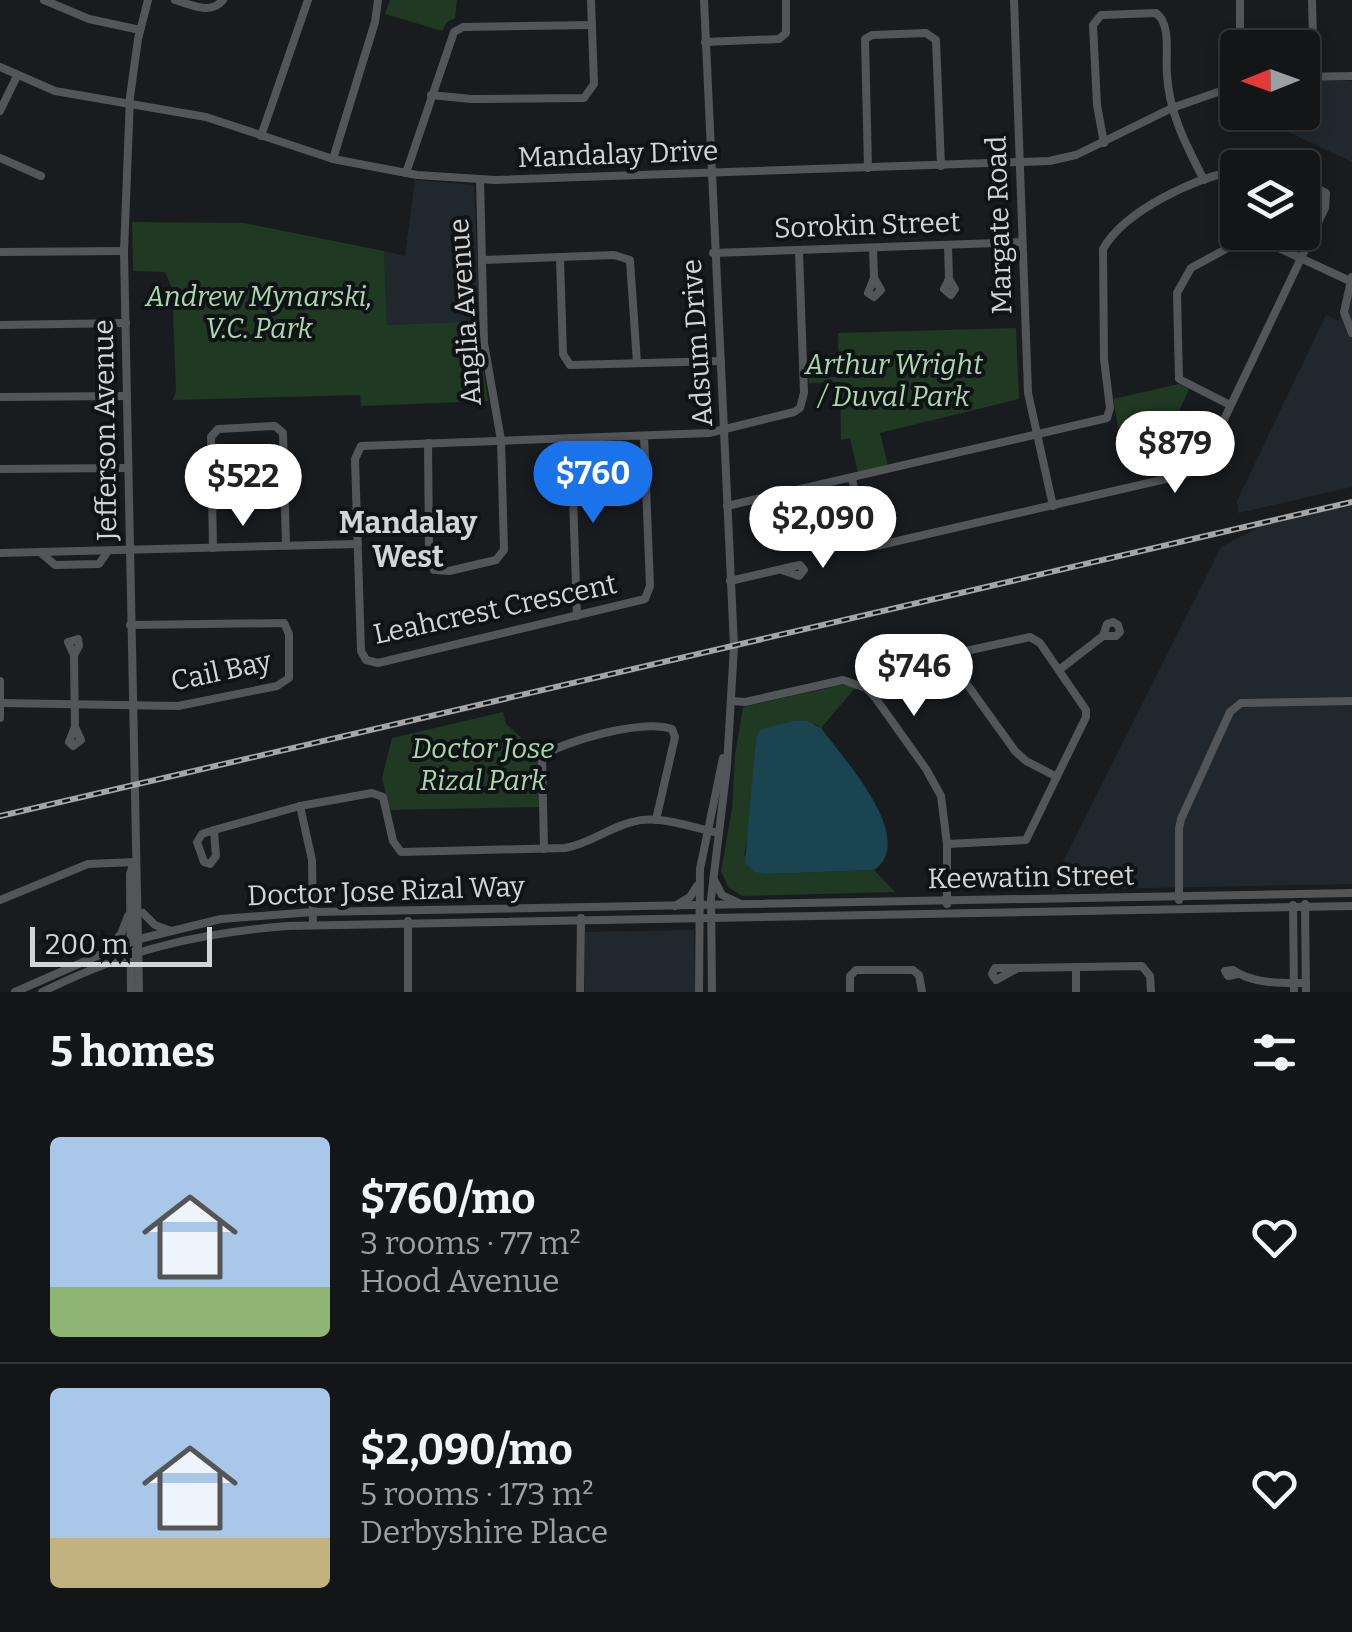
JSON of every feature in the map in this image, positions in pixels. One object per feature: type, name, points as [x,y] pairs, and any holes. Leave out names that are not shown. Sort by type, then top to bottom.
[{"type":"street","points":[[44,0],[65,4],[89,19],[140,30]]},
{"type":"street","name":"Jefferson Avenue","points":[[131,992],[139,874],[134,862],[124,250],[129,104],[148,0]]},
{"type":"street","points":[[175,0],[209,9],[224,0]]},
{"type":"street","points":[[262,136],[308,0]]},
{"type":"street","points":[[333,159],[379,8],[378,0]]},
{"type":"street","points":[[431,95],[471,100],[584,98],[594,84],[591,0]]},
{"type":"street","name":"Adsum Drive","points":[[704,0],[725,428],[732,701],[712,876],[712,992]]},
{"type":"street","points":[[706,42],[781,38],[786,33],[786,0]]},
{"type":"street","name":"Margate Road","points":[[1014,0],[1027,387],[1052,506]]},
{"type":"street","points":[[1240,0],[1240,30]]},
{"type":"street","points":[[1312,0],[1313,30]]},
{"type":"street","points":[[1104,143],[1095,83],[1093,26],[1098,17],[1156,13],[1163,19],[1172,108],[1204,180]]},
{"type":"street","points":[[406,173],[450,38],[462,27],[592,25]]},
{"type":"street","points":[[868,168],[865,39],[872,35],[926,33],[936,40],[941,166]]},
{"type":"street","name":"Mandalay Drive","points":[[0,67],[77,97],[206,117],[333,159],[406,173],[480,180],[1058,160],[1104,143],[1172,108],[1220,91]]},
{"type":"street","points":[[0,111],[17,76]]},
{"type":"street","points":[[1320,77],[1352,76]]},
{"type":"street","points":[[0,158],[41,176]]},
{"type":"street","points":[[727,506],[1106,418],[1110,408],[1104,360],[1104,249],[1125,221],[1220,175]]},
{"type":"street","name":"Anglia Avenue","points":[[428,443],[430,557],[434,570],[488,563],[502,556],[501,440],[487,374],[480,180]]},
{"type":"street","points":[[1320,189],[1327,201],[1320,216]]},
{"type":"street","name":"Sorokin Street","points":[[714,253],[1022,242]]},
{"type":"street","points":[[1230,405],[1179,379],[1177,293],[1192,268],[1237,243],[1261,242],[1301,258],[1351,279],[1344,312],[1352,333]]},
{"type":"street","points":[[948,245],[949,279]]},
{"type":"street","points":[[874,248],[874,278]]},
{"type":"street","points":[[0,252],[124,250]]},
{"type":"street","points":[[852,478],[863,527],[869,543],[876,546],[1190,473],[1202,462],[1305,250]]},
{"type":"street","name":"Leahcrest Crescent","points":[[644,436],[649,593],[639,602],[372,663],[366,660],[361,650],[357,450],[368,444],[709,433],[794,412],[804,402],[799,251]]},
{"type":"street","points":[[482,260],[614,256],[630,260],[636,363]]},
{"type":"street","points":[[560,258],[565,361],[578,366],[720,361]]},
{"type":"street","points":[[0,325],[126,323]]},
{"type":"street","points":[[0,397],[127,396]]},
{"type":"street","points":[[213,548],[211,437],[218,429],[275,426],[283,433],[286,546]]},
{"type":"street","points":[[572,438],[577,616]]},
{"type":"street","points":[[0,470],[128,468]]},
{"type":"street","points":[[0,553],[358,544]]},
{"type":"street","points":[[40,552],[50,564],[90,566],[99,564],[108,551]]},
{"type":"street","points":[[730,580],[782,570]]},
{"type":"street","name":"Cail Bay","points":[[130,625],[280,621],[288,627],[290,670],[285,683],[277,686],[197,704],[131,707]]},
{"type":"street","points":[[874,696],[922,664],[1030,636],[1040,643],[1086,710],[1086,718],[1026,840],[947,844]]},
{"type":"street","points":[[1059,670],[1103,636]]},
{"type":"street","points":[[74,655],[75,727]]},
{"type":"street","points":[[949,655],[1015,751],[1057,777]]},
{"type":"street","points":[[732,701],[745,702],[843,680],[866,688],[934,780],[945,814],[948,913]]},
{"type":"street","points":[[0,682],[0,718]]},
{"type":"street","points":[[1179,909],[1181,820],[1236,706],[1352,701]]},
{"type":"street","points":[[2,704],[131,707]]},
{"type":"street","points":[[544,850],[542,756],[590,738],[650,726],[672,729],[675,737],[656,820]]},
{"type":"street","name":"Adsum Drive","points":[[699,992],[700,877],[706,831],[727,744]]},
{"type":"street","points":[[214,830],[300,806],[378,794],[383,796],[393,841],[401,852],[579,846],[630,822],[656,820],[719,833]]},
{"type":"street","points":[[300,806],[312,860],[313,925]]},
{"type":"street","points":[[0,900],[88,864],[134,862]]},
{"type":"street","points":[[712,876],[722,896],[746,906]]},
{"type":"street","points":[[672,908],[690,897],[700,877]]},
{"type":"street","name":"Keewatin Street","points":[[711,912],[746,906],[1352,893]]},
{"type":"street","points":[[1238,974],[1306,987],[1304,895]]},
{"type":"street","points":[[1293,896],[1294,987]]},
{"type":"street","points":[[1306,930],[1318,910],[1328,906]]},
{"type":"street","name":"Keewatin Street","points":[[711,912],[948,913],[1352,906]]},
{"type":"street","points":[[103,952],[121,934],[135,907],[151,923],[172,930]]},
{"type":"street","points":[[580,992],[580,920],[591,908]]},
{"type":"street","name":"Doctor Jose Rizal Way","points":[[15,992],[135,940],[222,920],[313,912],[672,908],[698,912]]},
{"type":"street","points":[[407,912],[408,992]]},
{"type":"street","name":"Doctor Jose Rizal Way","points":[[42,992],[135,952],[214,933],[313,925],[580,920],[711,912]]},
{"type":"street","name":"Jefferson Avenue","points":[[135,952],[139,992]]},
{"type":"street","points":[[1018,968],[1142,966],[1150,976],[1150,992]]},
{"type":"street","points":[[1076,968],[1076,992]]},
{"type":"street","points":[[850,992],[850,976],[856,970],[913,970],[919,976],[922,992]]},
{"type":"shaded area","points":[[1320,81],[1352,81],[1352,162],[1284,130],[1320,130]]},
{"type":"shaded area","points":[[415,180],[474,185],[480,321],[387,325],[384,251],[405,256]]},
{"type":"shaded area","points":[[1352,291],[1352,487],[1238,513],[1237,501],[1326,315],[1338,321]]},
{"type":"shaded area","points":[[1352,505],[1352,884],[1049,890],[1221,547],[1263,525]]},
{"type":"shaded area","points":[[694,930],[695,992],[585,992],[585,932]]},
{"type":"green space","points":[[390,0],[457,0],[455,18],[442,31],[385,14]]},
{"type":"green space","name":"Andrew Mynarski, V.C. Park","points":[[132,222],[244,223],[384,251],[387,325],[480,321],[488,401],[361,406],[360,395],[173,400],[176,391],[172,288],[165,272],[133,271]]},
{"type":"green space","name":"Arthur Wright / Duval Park","points":[[1016,328],[1019,399],[880,433],[888,466],[858,473],[850,438],[841,440],[840,382],[809,383],[808,377],[839,377],[838,333]]},
{"type":"green space","points":[[1179,384],[1189,389],[1176,418],[1183,422],[1178,430],[1158,445],[1123,454],[1113,399]]},
{"type":"green space","points":[[842,685],[856,687],[821,728],[815,724],[756,738],[751,820],[744,855],[768,874],[874,870],[895,892],[742,896],[728,887],[721,871],[743,707]]},
{"type":"green space","name":"Doctor Jose Rizal Park","points":[[503,712],[506,724],[539,754],[539,807],[390,810],[382,778],[392,738]]},
{"type":"water","points":[[807,721],[821,728],[872,798],[888,839],[885,856],[874,870],[768,874],[754,872],[745,862],[756,738],[761,729]]},
{"type":"railway","points":[[0,816],[1352,502]]},
{"type":"district","name":"Mandalay West","points":[[408,540]]}]
